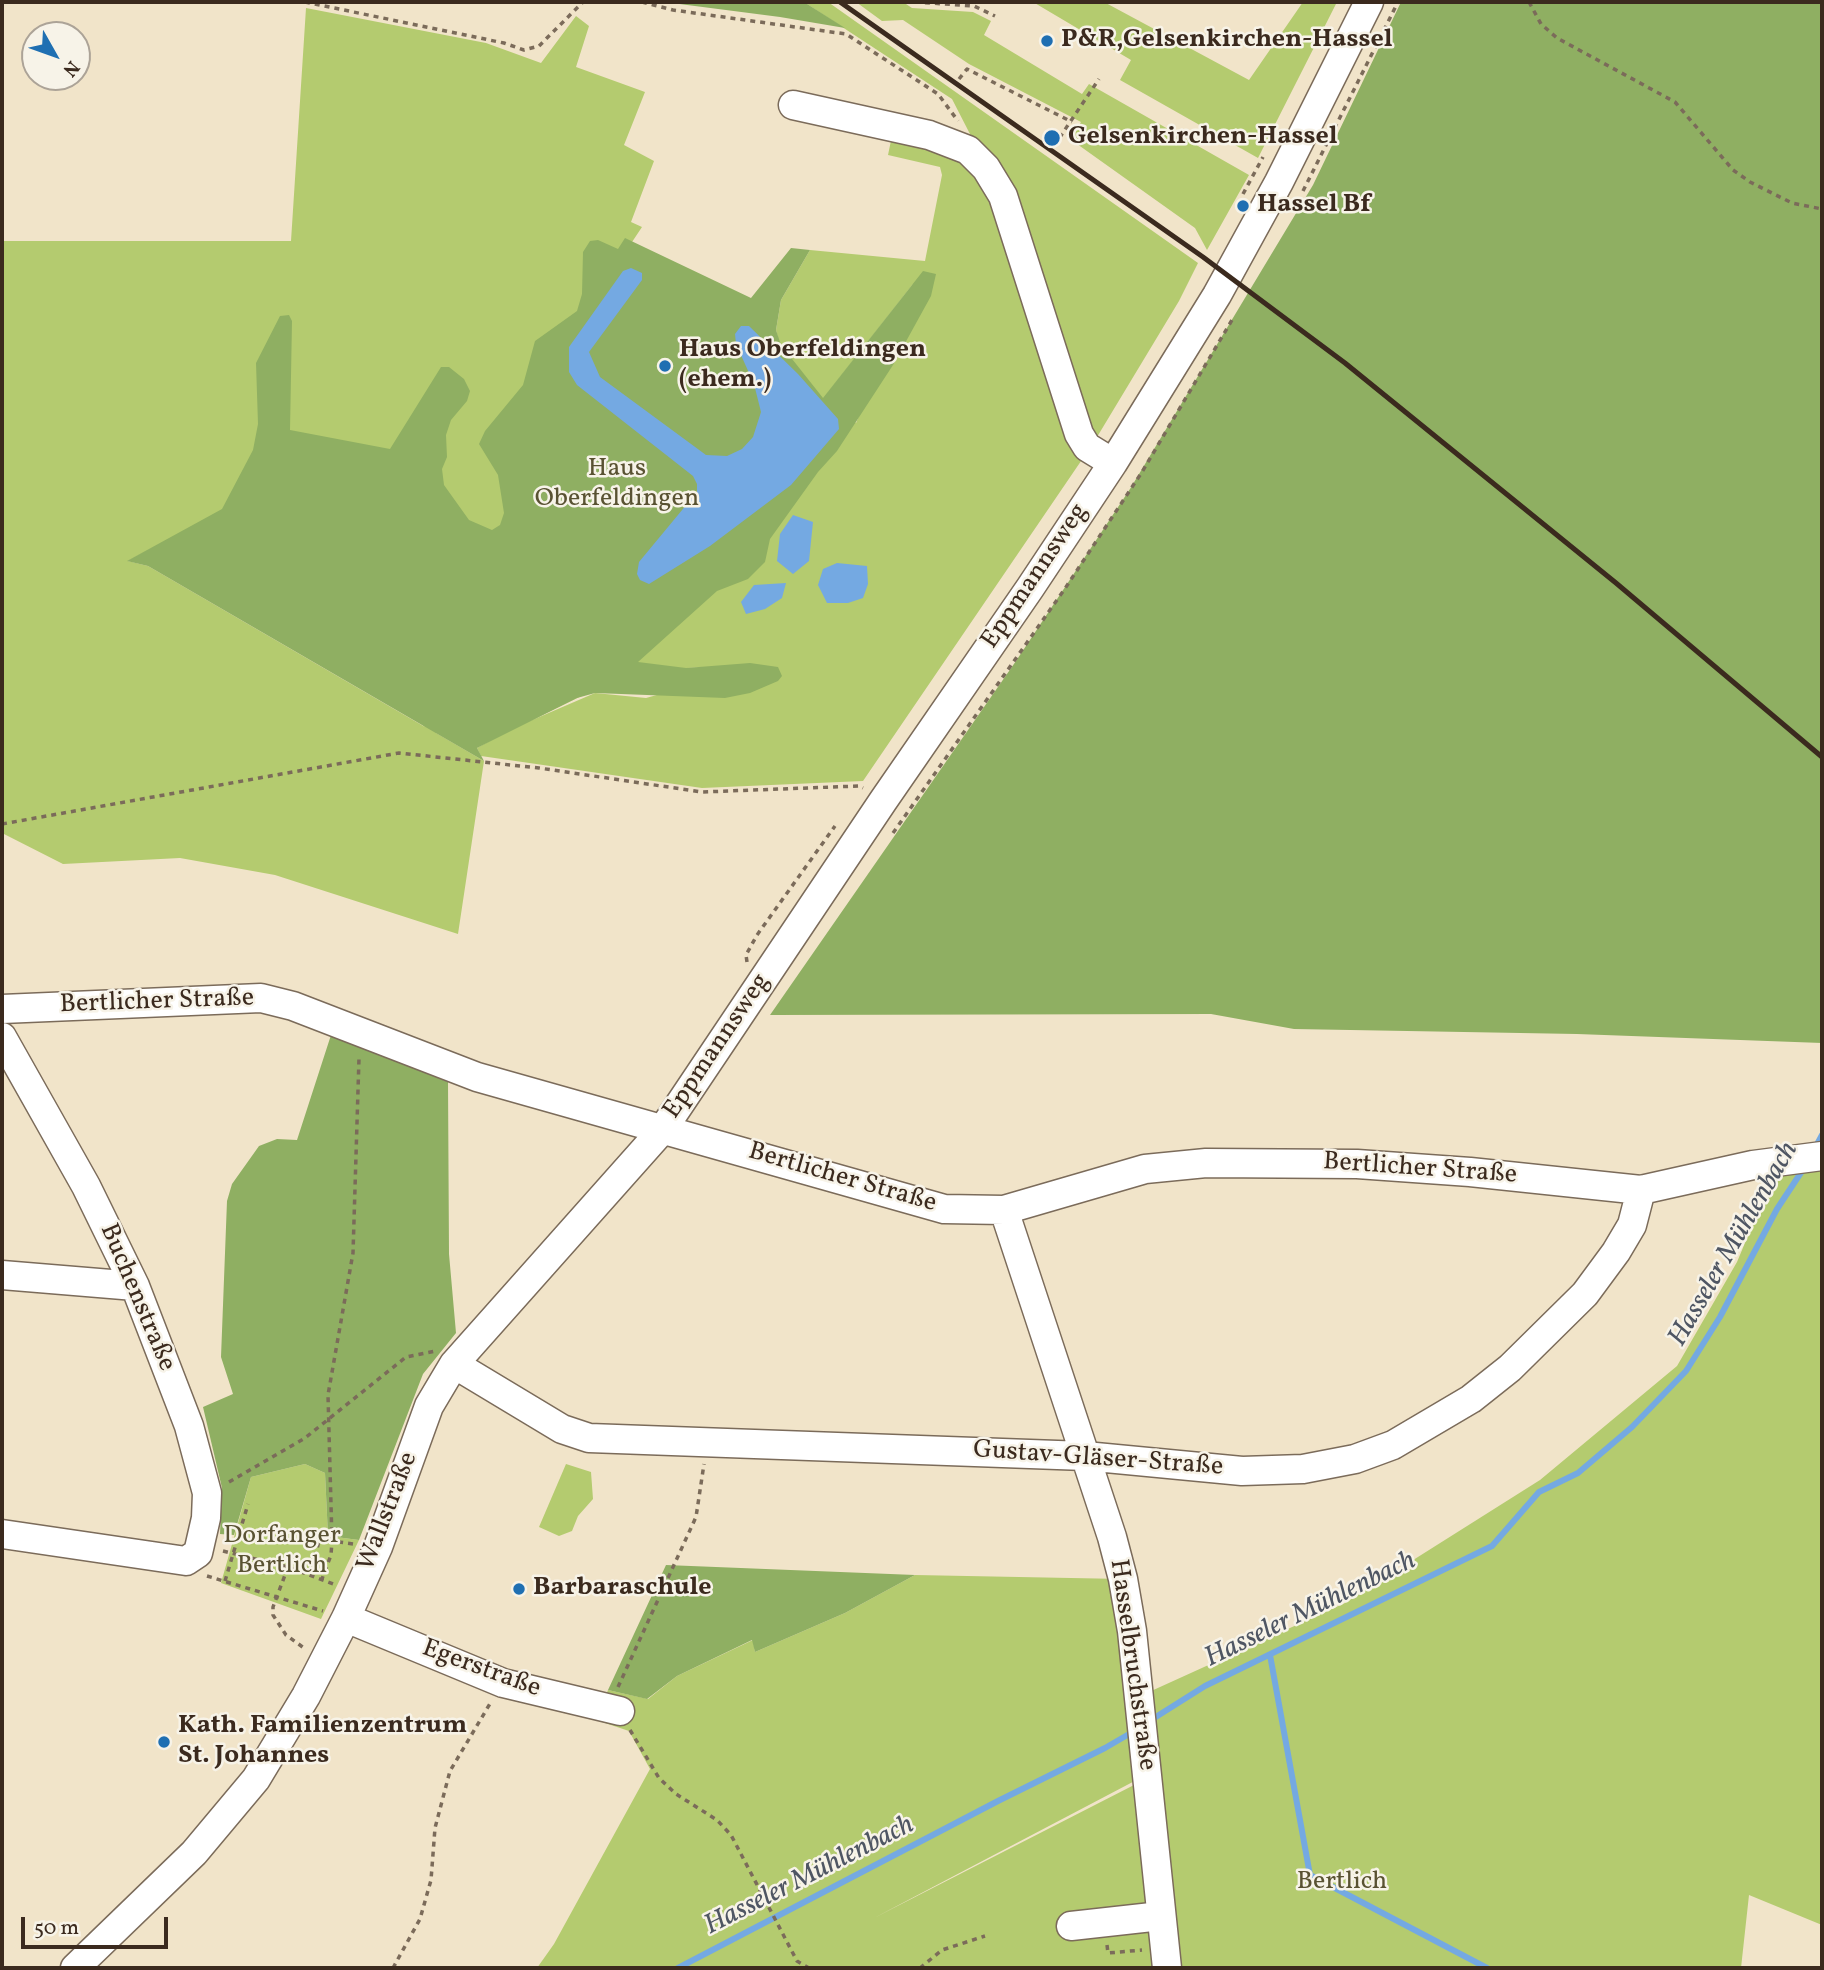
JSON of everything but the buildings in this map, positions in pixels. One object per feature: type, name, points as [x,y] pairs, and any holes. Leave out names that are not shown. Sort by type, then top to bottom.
[{"type":"street","name":"Eppmannsweg","points":[[663,1129],[867,791],[1113,463],[1228,274],[1369,2]]},
{"type":"street","points":[[793,105],[929,135],[968,150],[990,174],[1003,196],[1079,434],[1087,447],[1113,463]]},
{"type":"street","name":"Bertlicher Straße","points":[[2,1009],[261,998],[363,1032],[477,1077],[944,1209],[1004,1210],[1145,1169],[1206,1163],[1357,1164],[1470,1171],[1641,1191],[1741,1167],[1812,1157]]},
{"type":"street","name":"Buchenstraße","points":[[2,1037],[86,1186],[135,1286],[189,1426],[207,1493],[206,1546]]},
{"type":"street","name":"Wallstraße","points":[[75,1968],[194,1853],[256,1779],[306,1696],[429,1406],[457,1361],[663,1129]]},
{"type":"street","name":"Gustav-Gläser-Straße","points":[[457,1361],[562,1429],[589,1438],[706,1445],[826,1445],[1085,1456],[1242,1471],[1291,1469],[1355,1459],[1393,1445],[1471,1399],[1548,1334],[1585,1294],[1632,1225],[1641,1191]]},
{"type":"street","name":"Hasselbruchstraße","points":[[1004,1210],[1085,1456],[1122,1579],[1132,1631],[1167,1968]]},
{"type":"street","points":[[2,1275],[135,1286]]},
{"type":"street","points":[[2,1534],[186,1561],[206,1546]]},
{"type":"street","name":"Egerstraße","points":[[345,1608],[503,1683],[614,1709]]},
{"type":"street","points":[[1070,1926],[1161,1916]]},
{"type":"path","points":[[305,2],[481,38],[524,50],[539,46],[583,2]]},
{"type":"path","points":[[642,2],[673,10],[846,34],[938,94],[958,119],[968,150]]},
{"type":"path","points":[[915,2],[974,6],[995,16]]},
{"type":"path","points":[[1529,2],[1541,24],[1557,38],[1675,102],[1733,170],[1750,182],[1792,203],[1822,209]]},
{"type":"path","points":[[959,79],[967,69],[1072,122]]},
{"type":"path","points":[[1054,146],[1099,79]]},
{"type":"path","points":[[1238,205],[1257,169]]},
{"type":"path","points":[[2,824],[399,754],[526,766],[702,792],[867,791]]},
{"type":"path","points":[[748,967],[746,955],[757,935],[841,818]]},
{"type":"path","points":[[322,1579],[331,1555],[328,1421],[334,1352],[353,1253],[360,1066],[358,1045],[363,1032]]},
{"type":"path","points":[[207,1493],[305,1438],[406,1357],[446,1349],[457,1361]]},
{"type":"path","points":[[706,1445],[695,1517],[614,1709],[659,1777],[676,1794],[717,1819],[731,1835],[797,1961],[809,1968]]},
{"type":"path","points":[[225,1581],[248,1504]]},
{"type":"path","points":[[314,1557],[320,1537],[362,1545]]},
{"type":"path","points":[[206,1546],[288,1567],[322,1579],[345,1608],[277,1596],[205,1575],[206,1546]]},
{"type":"path","points":[[288,1567],[273,1607],[278,1625],[309,1652]]},
{"type":"path","points":[[393,1968],[420,1920],[431,1880],[435,1828],[450,1771],[503,1683]]},
{"type":"path","points":[[920,1968],[942,1950],[985,1936]]},
{"type":"green space","points":[[664,2],[804,2],[845,28],[780,17]]},
{"type":"green space","points":[[804,2],[828,2],[1198,263],[1179,301],[1094,442],[863,781],[702,788],[481,756],[477,748],[493,739],[436,733],[484,761],[458,934],[275,875],[180,858],[63,864],[2,833],[2,241],[291,241],[306,8],[486,43],[541,63],[576,16],[589,26],[576,67],[645,92],[624,145],[654,161],[631,222],[642,227],[628,248],[780,346],[776,330],[781,300],[810,250],[925,261],[942,175],[940,167],[888,155],[893,131],[958,154],[971,136],[952,99]],"holes":[[[913,284],[856,423],[827,394]],[[201,522],[425,727],[148,566],[128,561]],[[765,665],[646,698],[595,693],[530,721],[635,670]]]},
{"type":"green space","points":[[856,2],[903,2],[912,8],[973,12],[991,21],[984,35],[1082,94],[1089,84],[1249,175],[1207,250],[1195,228],[1070,139],[1081,122],[969,64],[903,20],[882,21]]},
{"type":"green space","points":[[1033,2],[1104,2],[1249,80],[1303,2],[1337,2],[1258,158],[1120,80],[1131,60]]},
{"type":"green space","points":[[1401,2],[1822,2],[1822,1043],[1577,1034],[1294,1029],[1211,1014],[770,1015],[1016,661],[1130,489],[1313,185]]},
{"type":"green space","name":"Haus Oberfeldingen","points":[[625,238],[751,298],[791,248],[810,250],[781,300],[776,330],[781,345],[823,398],[923,271],[936,274],[931,296],[893,365],[837,451],[818,472],[770,539],[765,562],[748,579],[717,591],[638,662],[686,668],[750,663],[778,667],[782,676],[778,681],[750,693],[725,698],[595,693],[577,698],[477,748],[484,761],[148,566],[127,561],[222,509],[253,450],[258,424],[256,363],[280,316],[289,315],[292,321],[290,430],[390,449],[441,367],[449,367],[464,379],[470,391],[467,401],[451,420],[446,435],[447,457],[442,469],[444,485],[469,520],[492,530],[500,525],[504,513],[498,475],[479,444],[485,431],[523,385],[535,341],[577,311],[582,294],[583,252],[590,241],[598,240],[618,249]]},
{"type":"green space","points":[[331,1035],[448,1082],[449,1254],[456,1333],[423,1374],[359,1540],[328,1536],[325,1473],[305,1464],[251,1477],[234,1535],[220,1534],[222,1488],[203,1407],[233,1394],[221,1357],[227,1201],[232,1184],[259,1146],[277,1139],[297,1140]]},
{"type":"green space","name":"Bertlich","points":[[1822,1159],[1822,1925],[1749,1895],[1741,1968],[1177,1968],[1149,1692],[1345,1603],[1540,1480],[1677,1366],[1737,1262],[1778,1164]]},
{"type":"green space","name":"Dorfanger Bertlich","points":[[305,1464],[325,1473],[328,1536],[359,1540],[321,1619],[221,1583],[251,1477]]},
{"type":"green space","points":[[566,1464],[591,1472],[593,1499],[578,1516],[572,1531],[559,1536],[539,1527]]},
{"type":"green space","points":[[666,1565],[915,1575],[845,1613],[755,1652],[752,1640],[677,1676],[647,1699],[608,1690]]},
{"type":"green space","points":[[915,1575],[1123,1579],[1146,1775],[874,1918],[1134,1785],[1153,1968],[537,1968],[554,1944],[650,1769],[629,1731],[596,1720],[608,1690],[648,1699],[677,1676],[753,1640],[755,1652],[845,1613]]},
{"type":"water","points":[[631,268],[642,273],[642,280],[589,352],[600,377],[706,455],[727,456],[742,449],[753,437],[761,412],[754,384],[736,344],[735,334],[741,326],[749,326],[798,374],[838,419],[839,429],[791,485],[710,546],[649,584],[640,580],[637,574],[639,562],[697,492],[697,484],[693,476],[577,385],[569,372],[569,347],[623,271]]},
{"type":"water","points":[[793,515],[813,522],[809,561],[793,574],[777,561],[780,534]]},
{"type":"water","points":[[837,563],[867,566],[868,584],[863,598],[848,603],[827,603],[818,585],[823,569]]},
{"type":"water","points":[[786,583],[782,598],[765,609],[746,614],[741,602],[754,585]]},
{"type":"waterway","name":"Hasseler Mühlenbach","points":[[1814,1150],[1822,1135]]},
{"type":"waterway","name":"Hasseler Mühlenbach","points":[[1151,1720],[1205,1686],[1492,1546],[1539,1492],[1578,1473],[1632,1427],[1686,1371],[1720,1317],[1777,1209],[1804,1168]]},
{"type":"waterway","points":[[1270,1655],[1310,1875],[1487,1968]]},
{"type":"waterway","name":"Hasseler Mühlenbach","points":[[678,1968],[1136,1730]]},
{"type":"railway","points":[[840,2],[1203,257],[1345,363],[1616,583],[1822,757]]},
{"type":"place","name":"P&R,Gelsenkirchen-Hassel","points":[[1047,41]]},
{"type":"place","name":"Gelsenkirchen-Hassel","points":[[1052,138]]},
{"type":"place","name":"Hassel Bf","points":[[1243,206]]},
{"type":"place","name":"Haus Oberfeldingen (ehem.)","points":[[665,366]]},
{"type":"place","name":"Barbaraschule","points":[[519,1589]]},
{"type":"place","name":"Kath. Familienzentrum St. Johannes","points":[[164,1742]]}]
